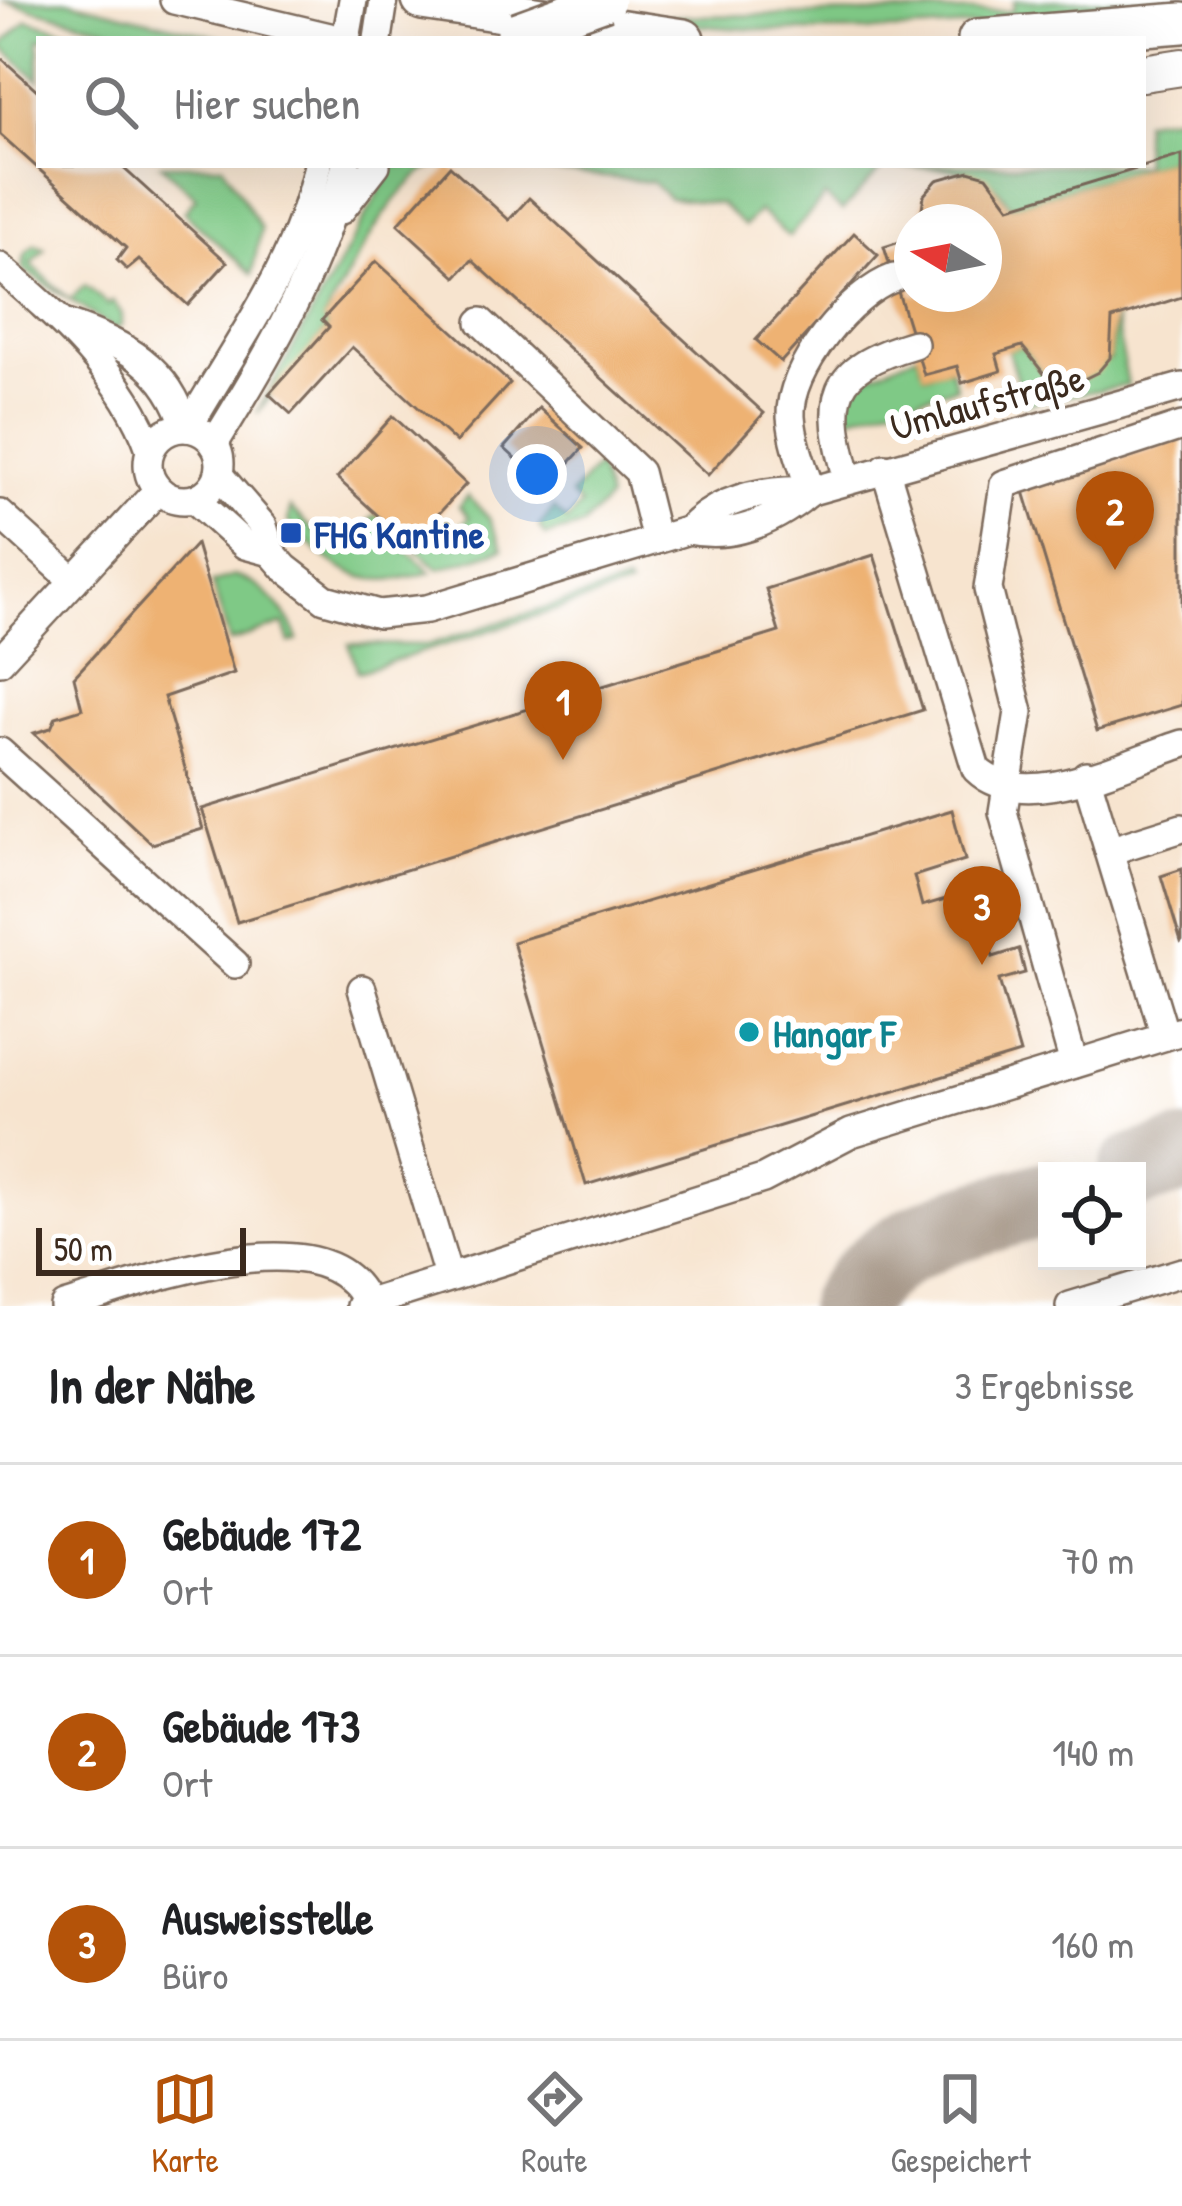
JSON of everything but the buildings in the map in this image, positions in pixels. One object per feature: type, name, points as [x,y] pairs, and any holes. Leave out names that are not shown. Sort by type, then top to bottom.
[{"type":"highway","points":[[422,0],[664,36]]},
{"type":"highway","points":[[511,35],[605,0]]},
{"type":"highway","points":[[1014,36],[1182,22]]},
{"type":"main road","points":[[1146,73],[1182,67]]},
{"type":"street","points":[[174,0],[329,36]]},
{"type":"street","points":[[343,36],[353,1]]},
{"type":"street","points":[[379,36],[384,5]]},
{"type":"street","points":[[317,168],[292,250],[269,301],[187,428],[166,433],[151,449],[147,464],[158,490],[181,501],[194,500],[219,475],[214,444],[292,313],[332,224],[345,168]]},
{"type":"street","points":[[332,224],[374,168]]},
{"type":"street","points":[[0,267],[66,324],[134,406],[151,449]]},
{"type":"street","points":[[811,490],[790,412],[796,392],[846,308],[862,292],[894,278]]},
{"type":"street","points":[[481,322],[639,472],[656,540]]},
{"type":"street","points":[[66,324],[128,347],[160,373],[187,428],[214,444]]},
{"type":"street","points":[[848,479],[832,414],[856,366],[914,344]]},
{"type":"street","points":[[160,373],[219,375]]},
{"type":"street","name":"Umlaufstraße","points":[[194,500],[245,545],[271,552],[325,599],[358,611],[402,614],[688,530],[720,506],[779,489],[811,490],[1182,386]]},
{"type":"street","points":[[796,392],[832,414]]},
{"type":"street","points":[[1074,1064],[1007,834],[1005,789],[1018,694],[988,589],[1004,484],[1182,426]]},
{"type":"street","points":[[885,468],[976,770],[1005,789],[1033,792],[1182,744]]},
{"type":"street","name":"Umlaufstraße","points":[[219,475],[262,526],[271,552]]},
{"type":"street","points":[[0,662],[158,490]]},
{"type":"street","points":[[0,514],[74,581]]},
{"type":"street","points":[[0,752],[235,964]]},
{"type":"street","points":[[64,1306],[224,1260],[273,1253],[344,1276],[363,1305],[763,1179],[851,1133],[1174,1033],[1086,775]]},
{"type":"street","points":[[1109,851],[1182,828]]},
{"type":"street","points":[[362,989],[448,1276]]},
{"type":"street","points":[[1070,1306],[1182,1272]]},
{"type":"green space","points":[[1,0],[66,0],[214,36],[136,36]]},
{"type":"green space","points":[[1182,0],[1182,8],[908,30],[771,31],[635,17],[1013,11],[1014,1]]},
{"type":"green space","points":[[27,20],[86,36],[36,36],[36,77],[1,46]]},
{"type":"green space","points":[[1182,115],[1182,155],[1146,166],[1146,120]]},
{"type":"green space","points":[[164,168],[225,168],[261,229],[252,274],[184,212],[196,197]]},
{"type":"green space","points":[[392,168],[431,168],[386,212],[323,320],[329,327],[257,413]]},
{"type":"green space","points":[[517,168],[882,168],[842,211],[825,196],[789,237],[759,211],[744,226],[720,204],[669,198],[652,182]]},
{"type":"green space","points":[[938,168],[1139,168],[1010,207],[987,180]]},
{"type":"green space","points":[[35,244],[45,249],[31,264],[70,300],[23,269],[25,255]]},
{"type":"green space","points":[[85,285],[108,305],[113,301],[122,314],[122,325],[114,329],[70,300]]},
{"type":"green space","points":[[1115,318],[1128,385],[1024,404],[1008,350],[1022,346],[1045,375],[1082,380],[1110,359]]},
{"type":"green space","points":[[917,354],[925,375],[950,368],[956,387],[841,419],[851,384]]},
{"type":"green space","points":[[598,465],[608,499],[583,526],[545,536],[539,527],[554,509],[567,521],[581,505],[571,495]]},
{"type":"green space","points":[[468,496],[489,518],[503,549],[439,569],[417,550],[447,519],[458,529],[469,517],[459,506]]},
{"type":"green space","points":[[290,508],[323,540],[336,528],[350,541],[376,514],[387,524],[383,529],[431,572],[386,580],[351,573],[321,554],[288,522]]},
{"type":"green space","points":[[234,576],[274,600],[298,640],[290,643],[284,624],[230,642],[212,583]]},
{"type":"green space","points":[[626,583],[629,587],[358,672],[349,644],[427,645]]},
{"type":"taxiway","points":[[1146,1168],[1182,1157]]},
{"type":"taxiway","points":[[845,1306],[863,1281],[908,1246],[961,1223],[1038,1201]]},
{"type":"place","name":"FHG Kantine","points":[[291,533]]},
{"type":"place","name":"Gebäude 173","points":[[1115,570]]},
{"type":"place","name":"Gebäude 172","points":[[563,760]]},
{"type":"place","name":"Ausweisstelle","points":[[982,965]]},
{"type":"place","name":"Hangar F","points":[[749,1032]]}]
